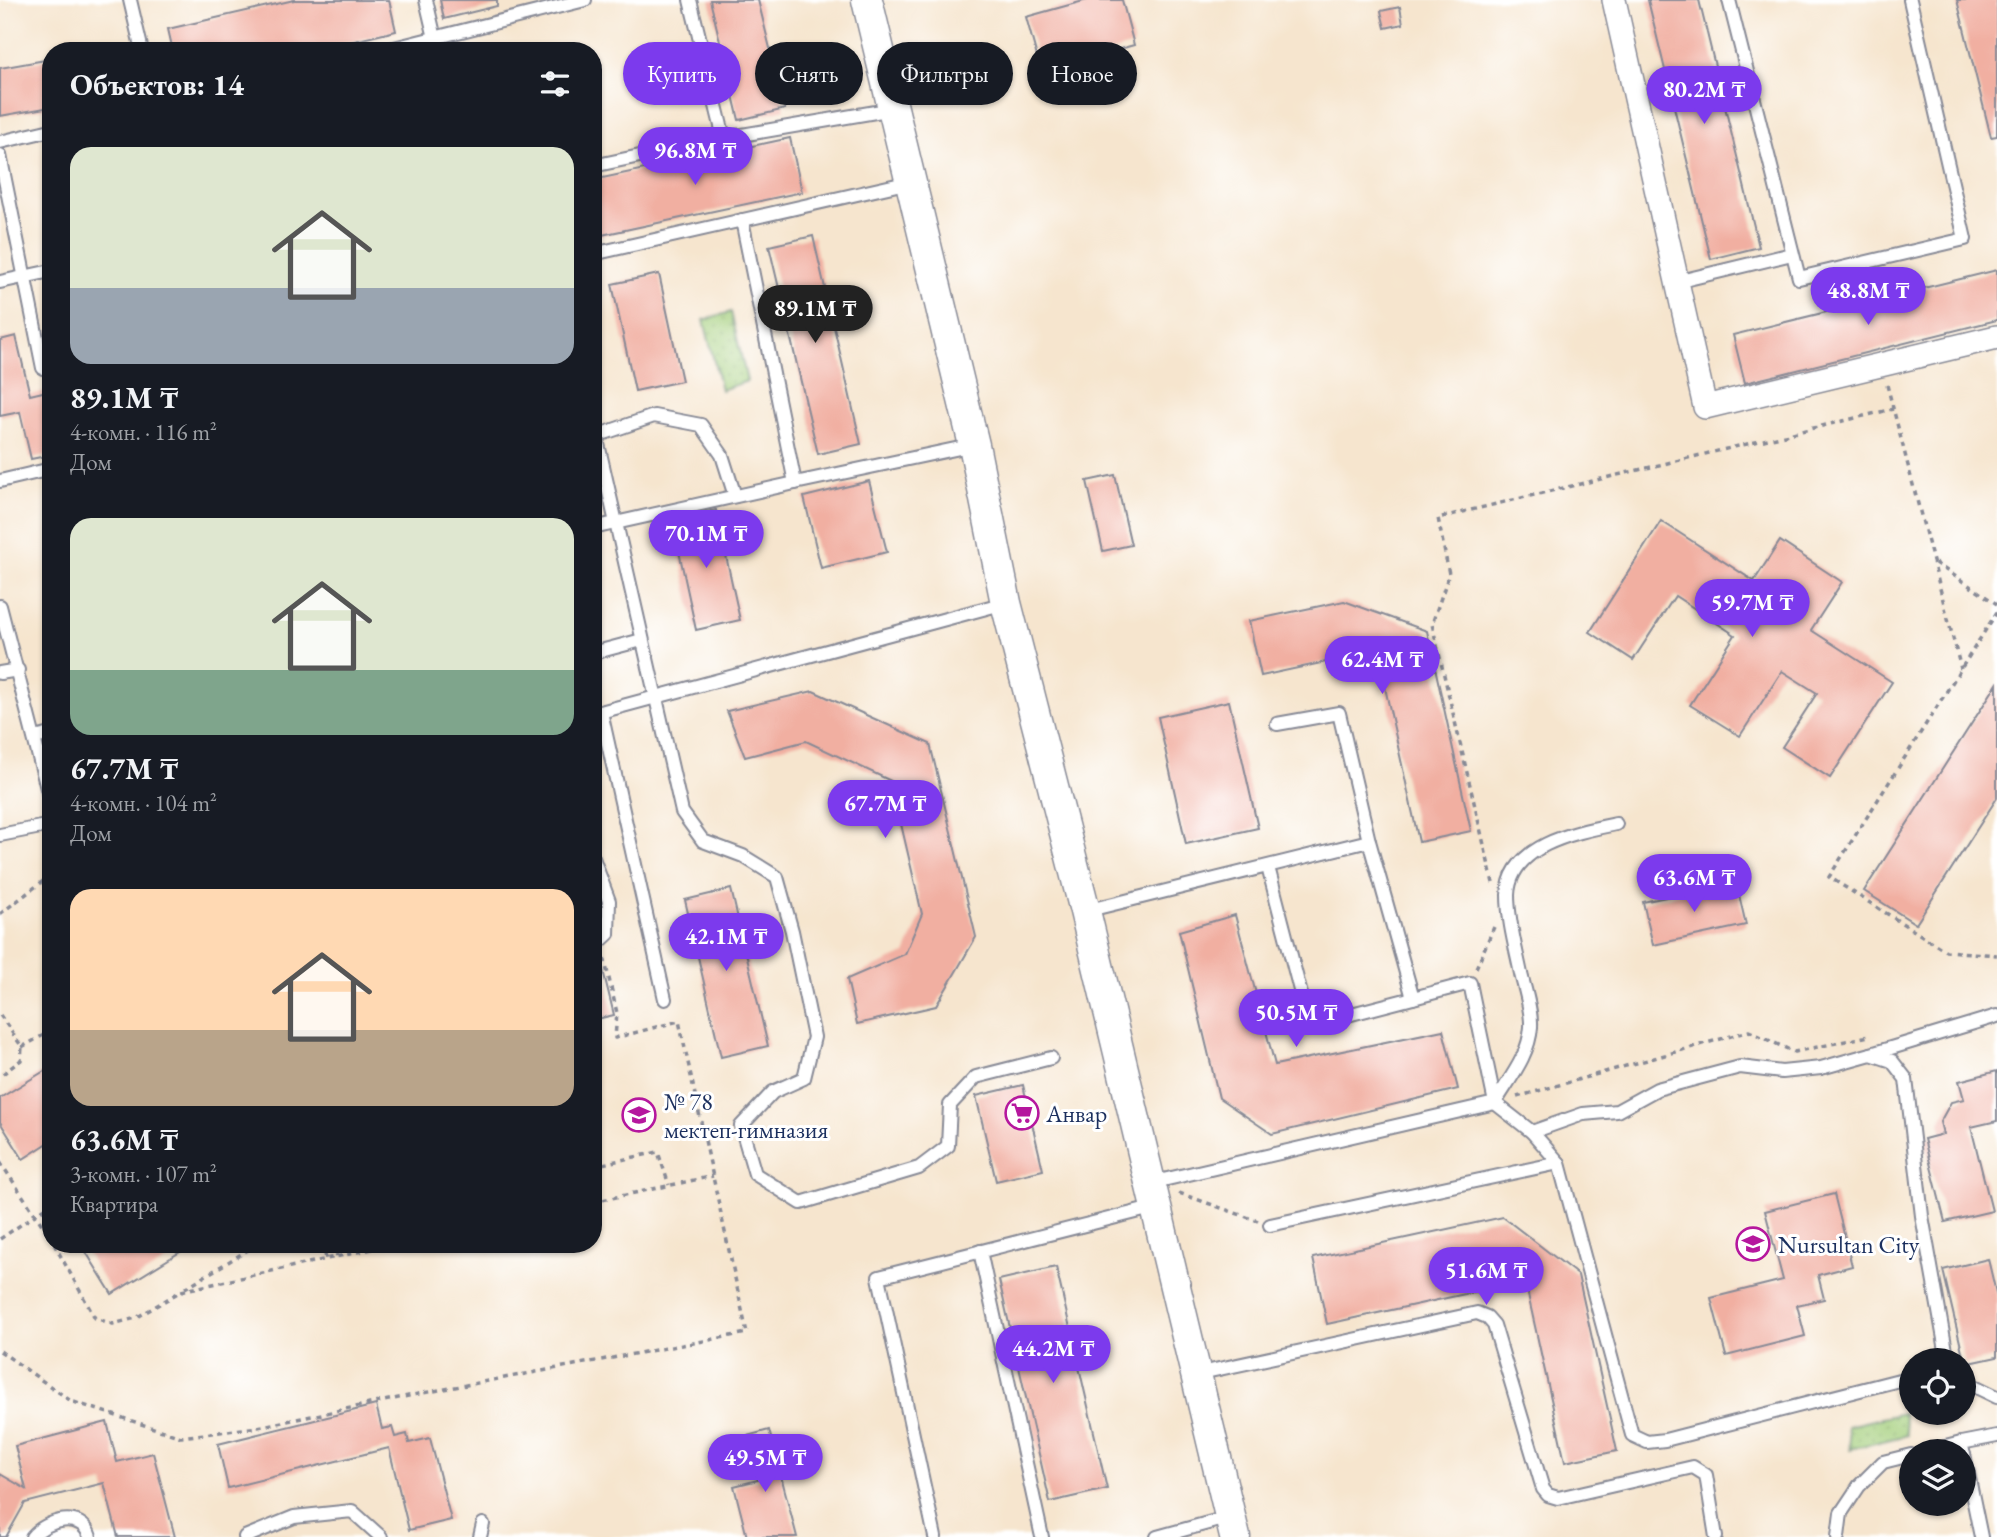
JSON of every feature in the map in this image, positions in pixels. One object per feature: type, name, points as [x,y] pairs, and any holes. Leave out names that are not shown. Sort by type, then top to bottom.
[{"type":"street","points":[[867,0],[974,445],[1006,603],[1085,911],[1232,1527]]},
{"type":"street","points":[[1614,0],[1704,407],[1997,337]]},
{"type":"lane","points":[[130,0],[140,42]]},
{"type":"lane","points":[[426,0],[436,42]]},
{"type":"lane","points":[[444,42],[585,0]]},
{"type":"lane","points":[[690,0],[724,138]]},
{"type":"lane","points":[[1729,0],[1799,278],[1965,239],[1910,0]]},
{"type":"lane","points":[[602,164],[724,138],[893,109]]},
{"type":"lane","points":[[0,142],[42,132]]},
{"type":"lane","points":[[0,155],[42,363]]},
{"type":"lane","points":[[602,252],[911,181]]},
{"type":"lane","points":[[742,220],[795,483]]},
{"type":"lane","points":[[1676,282],[1792,254]]},
{"type":"lane","points":[[0,282],[42,273]]},
{"type":"lane","points":[[602,434],[654,416],[701,425],[722,455],[735,496]]},
{"type":"lane","points":[[602,526],[974,445]]},
{"type":"lane","points":[[602,467],[657,694],[662,733],[682,812],[703,841],[743,856],[777,877],[792,931],[814,1037],[803,1078],[772,1092],[741,1126],[755,1174],[801,1203],[919,1168],[948,1146],[950,1105],[976,1077],[1051,1058]]},
{"type":"lane","points":[[0,481],[42,471]]},
{"type":"lane","points":[[602,711],[657,694],[1006,603]]},
{"type":"lane","points":[[0,606],[42,767]]},
{"type":"lane","points":[[602,651],[642,640]]},
{"type":"lane","points":[[0,673],[18,670]]},
{"type":"lane","points":[[1277,724],[1339,713],[1368,841],[1413,998]]},
{"type":"lane","points":[[602,734],[665,999]]},
{"type":"lane","points":[[35,738],[42,736]]},
{"type":"lane","points":[[935,1537],[879,1277],[980,1251],[1153,1195],[1495,1104],[1523,1058],[1532,1024],[1508,894],[1513,875],[1539,848],[1616,824]]},
{"type":"lane","points":[[0,835],[42,827]]},
{"type":"lane","points":[[1085,911],[1368,841]]},
{"type":"lane","points":[[1268,867],[1309,1025],[1470,983],[1495,1104],[1532,1132],[1559,1163],[1632,1435],[1647,1442],[1665,1440],[1899,1380]]},
{"type":"lane","points":[[602,882],[609,901],[608,934],[602,940]]},
{"type":"lane","points":[[1532,1132],[1583,1114],[1616,1111],[1657,1089],[1740,1068],[1782,1072],[1821,1068],[1997,1017]]},
{"type":"lane","points":[[1871,1054],[1892,1061],[1906,1079],[1922,1216],[1946,1348]]},
{"type":"lane","points":[[1270,1225],[1559,1163]]},
{"type":"lane","points":[[980,1251],[1042,1537]]},
{"type":"lane","points":[[1196,1374],[1477,1313],[1487,1317],[1494,1325],[1542,1489],[1548,1495],[1558,1498],[1693,1468],[1700,1469],[1706,1475],[1716,1537]]},
{"type":"lane","points":[[1976,1387],[1997,1397]]},
{"type":"lane","points":[[1976,1444],[1997,1436]]},
{"type":"lane","points":[[1838,1537],[1841,1513],[1859,1486],[1883,1462],[1899,1458]]},
{"type":"lane","points":[[245,1537],[294,1517],[352,1511],[381,1537]]},
{"type":"lane","points":[[1976,1514],[1981,1537]]},
{"type":"lane","points":[[32,1537],[51,1522],[75,1521],[88,1529],[90,1537]]},
{"type":"lane","points":[[1157,1537],[1232,1527]]},
{"type":"path","points":[[1882,366],[1961,669]]},
{"type":"path","points":[[1494,887],[1432,624],[1449,574],[1438,518],[1893,409]]},
{"type":"path","points":[[1933,562],[1997,604]]},
{"type":"path","points":[[1997,612],[1829,877],[1945,951],[1997,955]]},
{"type":"path","points":[[0,914],[42,882]]},
{"type":"path","points":[[1470,983],[1495,925]]},
{"type":"path","points":[[0,1351],[71,1401],[181,1437],[258,1427],[423,1393],[747,1333],[679,1021],[615,1038],[617,1013],[602,958]]},
{"type":"path","points":[[0,1015],[22,1047],[21,1060],[0,1076]]},
{"type":"path","points":[[22,1047],[42,1036]]},
{"type":"path","points":[[602,1164],[658,1152],[669,1185]]},
{"type":"path","points":[[0,1162],[42,1223]]},
{"type":"path","points":[[602,1200],[713,1176]]},
{"type":"path","points":[[1153,1195],[1270,1225]]},
{"type":"path","points":[[0,1240],[42,1210]]},
{"type":"path","points":[[59,1253],[95,1318],[113,1325],[136,1318],[243,1253]]},
{"type":"path","points":[[325,1253],[326,1259]]},
{"type":"path","points":[[181,1291],[352,1253]]},
{"type":"green space","points":[[731,312],[747,381],[721,390],[704,320]]},
{"type":"green space","points":[[1899,1414],[1899,1425],[1905,1425],[1907,1435],[1850,1449],[1847,1426]]},
{"type":"building","points":[[294,0],[389,0],[396,31],[350,42],[171,42],[168,29]]},
{"type":"building","points":[[440,0],[497,0],[497,6],[444,19]]},
{"type":"building","points":[[710,0],[758,0],[768,42],[755,42],[755,105],[784,105],[785,109],[739,120],[735,105],[741,105],[741,42],[720,42]]},
{"type":"building","points":[[1087,0],[1122,0],[1133,42],[1033,42],[1026,17]]},
{"type":"building","points":[[1648,0],[1699,0],[1759,247],[1711,259]]},
{"type":"building","points":[[1957,0],[1997,0],[1997,136],[1991,137]]},
{"type":"building","points":[[1400,7],[1403,24],[1385,28],[1381,11]]},
{"type":"building","points":[[42,61],[42,109],[0,116],[0,68]]},
{"type":"building","points":[[790,138],[802,192],[602,235],[602,178]]},
{"type":"building","points":[[813,236],[861,444],[818,454],[769,246]]},
{"type":"building","points":[[1997,270],[1997,320],[1745,383],[1733,335]]},
{"type":"building","points":[[659,274],[682,381],[635,391],[612,284]]},
{"type":"building","points":[[16,336],[30,395],[42,392],[42,457],[31,459],[20,412],[0,416],[0,340]]},
{"type":"building","points":[[1115,475],[1131,545],[1103,551],[1087,481]]},
{"type":"building","points":[[869,481],[887,552],[821,568],[804,497]]},
{"type":"building","points":[[716,510],[740,620],[696,630],[672,519]]},
{"type":"building","points":[[1661,521],[1754,581],[1780,541],[1842,582],[1811,630],[1892,682],[1830,778],[1782,747],[1817,693],[1782,671],[1740,736],[1690,705],[1735,635],[1675,596],[1633,660],[1590,632]]},
{"type":"building","points":[[1344,601],[1427,631],[1471,831],[1419,842],[1377,651],[1261,676],[1249,621]]},
{"type":"building","points":[[1997,684],[1997,798],[1916,924],[1864,891]]},
{"type":"building","points":[[813,691],[930,744],[976,937],[936,1006],[857,1024],[847,979],[905,954],[922,914],[891,781],[806,741],[745,757],[727,711]]},
{"type":"building","points":[[1229,701],[1258,828],[1186,844],[1158,717]]},
{"type":"building","points":[[1736,882],[1746,925],[1653,945],[1643,902]]},
{"type":"building","points":[[731,889],[768,1046],[721,1057],[685,900]]},
{"type":"building","points":[[1235,915],[1275,1065],[1443,1030],[1458,1089],[1272,1134],[1219,1098],[1179,931]]},
{"type":"building","points":[[602,966],[614,1015],[602,1018]]},
{"type":"building","points":[[1997,1071],[1997,1121],[1971,1127],[1992,1211],[1945,1222],[1924,1139],[1943,1134],[1940,1122],[1951,1102],[1964,1099],[1959,1081]]},
{"type":"building","points":[[42,1072],[42,1147],[23,1159],[0,1122],[0,1098]]},
{"type":"building","points":[[1023,1085],[1043,1170],[996,1181],[976,1096]]},
{"type":"building","points":[[1834,1194],[1852,1266],[1818,1275],[1824,1299],[1797,1305],[1805,1336],[1726,1356],[1711,1298],[1783,1280],[1765,1211]]},
{"type":"building","points":[[1503,1217],[1578,1275],[1617,1451],[1565,1462],[1525,1281],[1327,1324],[1313,1258]]},
{"type":"building","points":[[87,1253],[178,1253],[112,1294]]},
{"type":"building","points":[[1988,1259],[1997,1297],[1997,1357],[1976,1362],[1976,1348],[1961,1348],[1943,1270]]},
{"type":"building","points":[[1056,1267],[1107,1489],[1050,1502],[999,1280]]},
{"type":"building","points":[[376,1405],[382,1429],[392,1427],[395,1437],[407,1434],[409,1443],[430,1438],[451,1520],[409,1530],[389,1448],[228,1488],[218,1444]]},
{"type":"building","points":[[107,1422],[117,1462],[153,1453],[175,1537],[118,1537],[104,1483],[25,1503],[6,1537],[0,1537],[0,1474],[26,1489],[15,1446]]},
{"type":"building","points":[[769,1430],[797,1537],[747,1537],[734,1486],[758,1480],[747,1436]]},
{"type":"place","name":"Анвар","points":[[1022,1113]]},
{"type":"place","name":"№ 78 мектеп-гимназия","points":[[639,1115]]},
{"type":"place","name":"Nursultan City","points":[[1753,1244]]}]
